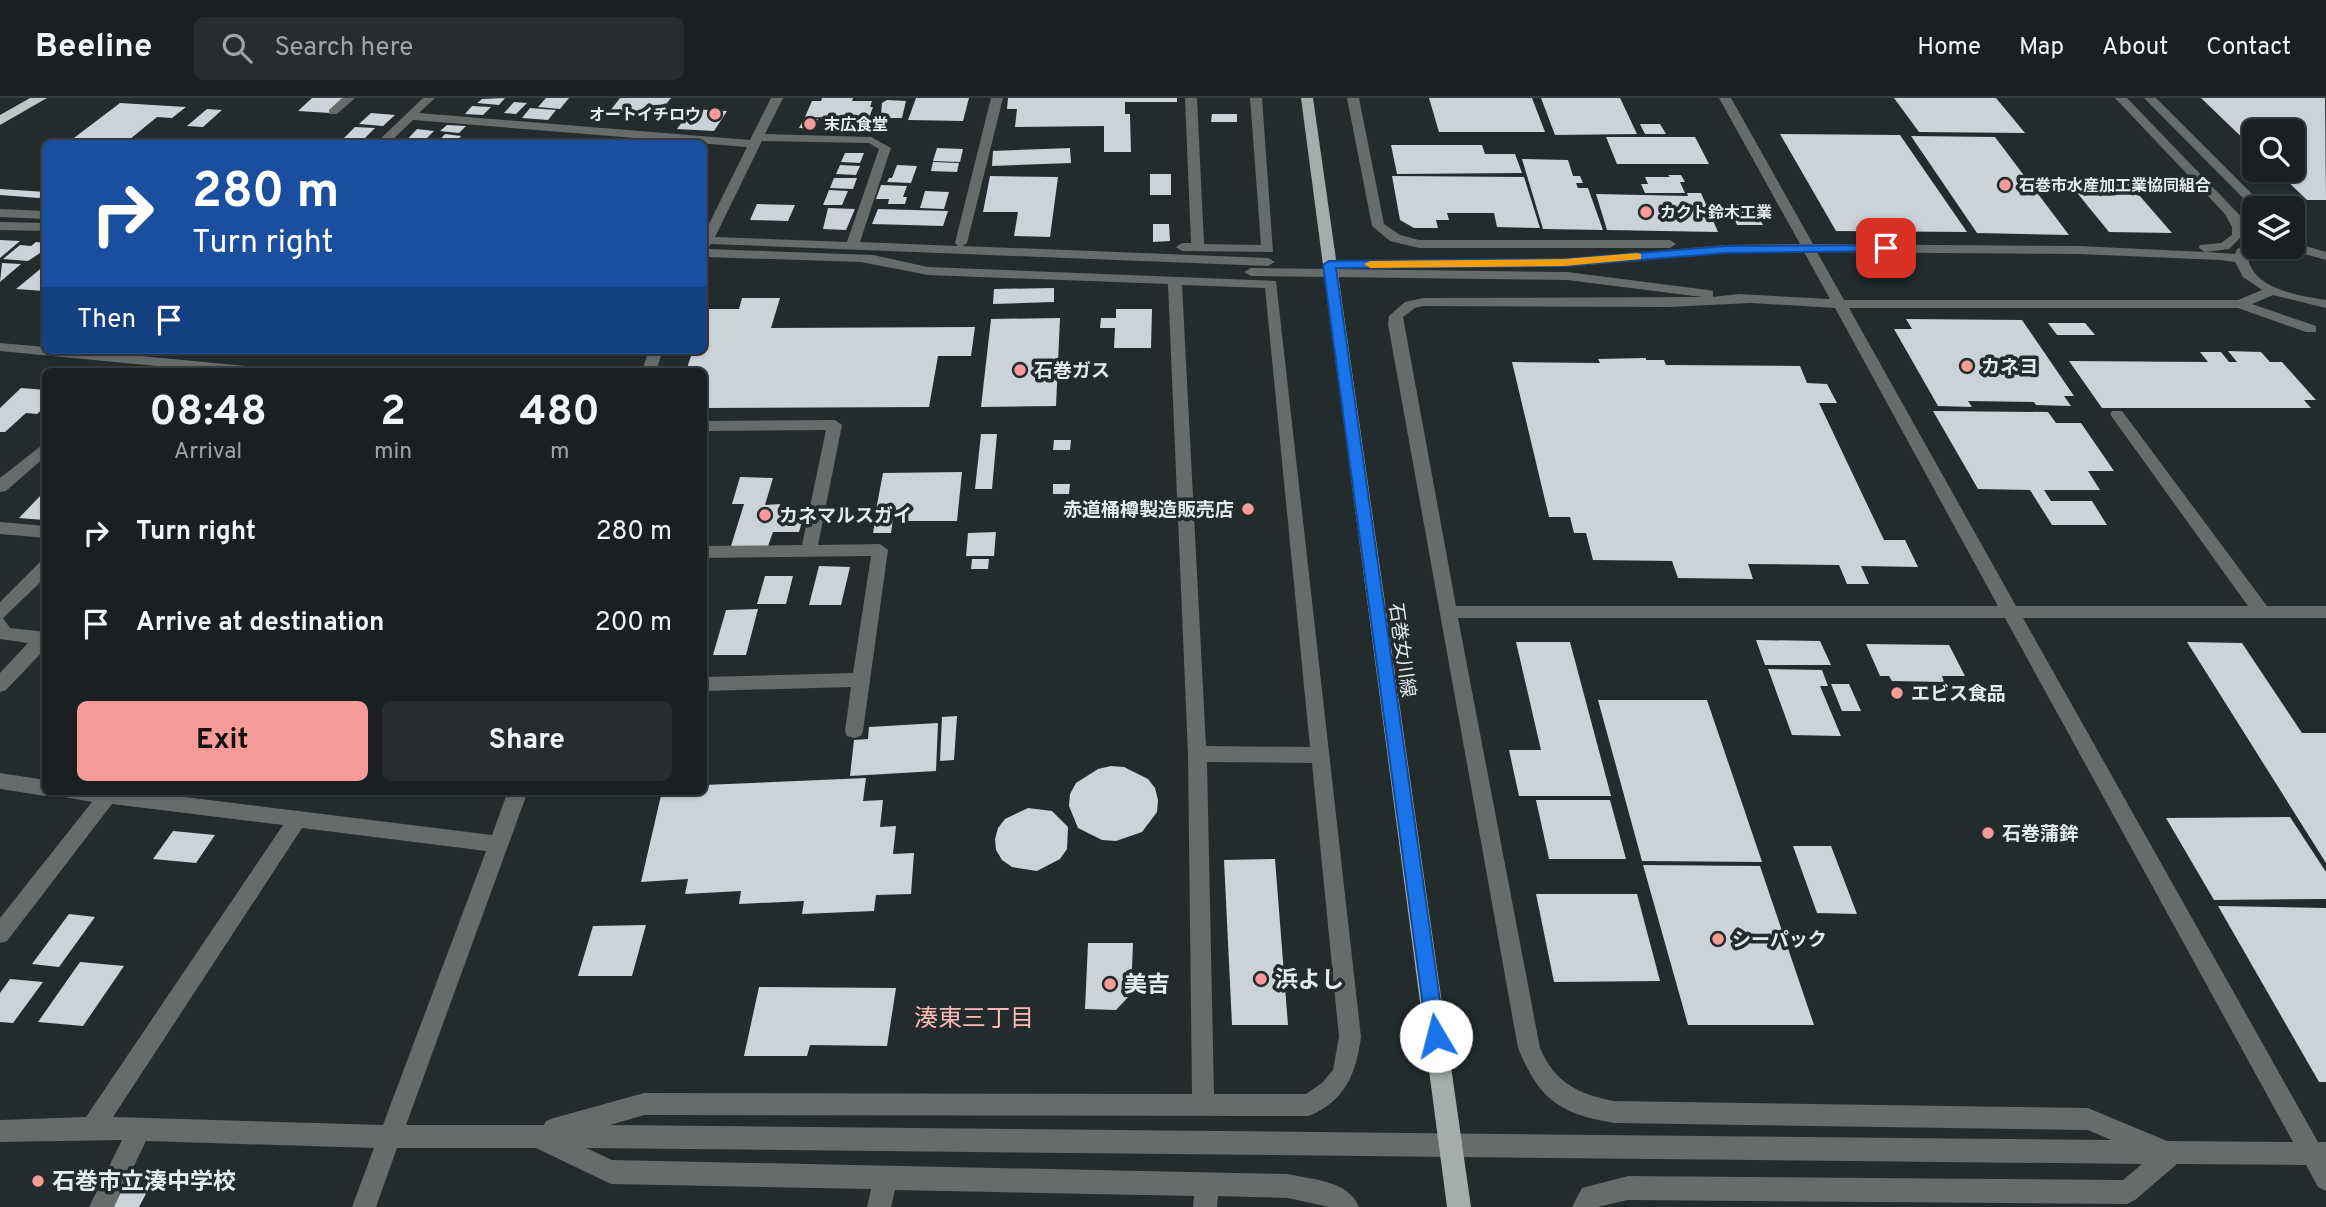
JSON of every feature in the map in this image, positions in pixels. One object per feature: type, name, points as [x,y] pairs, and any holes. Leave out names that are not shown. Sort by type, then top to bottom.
[{"type":"highway","points":[[0,121],[40,98]]},
{"type":"main road","name":"石巻女川線","points":[[1307,98],[1459,1207]]},
{"type":"street","points":[[333,112],[349,98]]},
{"type":"street","points":[[385,140],[429,98]]},
{"type":"street","points":[[707,239],[777,98]]},
{"type":"street","points":[[961,243],[997,98]]},
{"type":"street","points":[[1191,98],[1198,247]]},
{"type":"street","points":[[871,247],[920,242],[1268,249],[1256,98]]},
{"type":"street","points":[[1353,98],[1378,226],[1395,238],[1419,244],[1654,243],[1726,249]]},
{"type":"street","points":[[1725,98],[2010,612],[2319,1154],[2326,1179]]},
{"type":"street","points":[[2121,98],[2242,225]]},
{"type":"street","points":[[2150,98],[2248,196]]},
{"type":"street","points":[[410,116],[755,141],[871,140],[885,148],[852,246]]},
{"type":"street","points":[[2079,250],[2224,246],[2238,236],[2238,227],[2228,210]]},
{"type":"street","points":[[0,213],[42,215]]},
{"type":"street","points":[[0,226],[42,228]]},
{"type":"street","points":[[707,245],[852,246],[1330,270],[1564,263],[1726,249],[1808,248],[2079,250],[2240,259]]},
{"type":"street","points":[[707,245],[863,259],[1567,276],[1750,299],[1840,304],[2239,304],[2265,295],[2271,290]]},
{"type":"street","points":[[2305,248],[2326,256]]},
{"type":"street","points":[[2242,252],[2240,259],[2244,269],[2255,280],[2292,298],[2319,304],[2317,333]]},
{"type":"street","points":[[534,1135],[644,1104],[1309,1105],[1336,1088],[1347,1066],[1350,1037],[1271,284],[928,271],[863,259]]},
{"type":"street","points":[[1175,281],[1197,754],[1203,1104]]},
{"type":"street","points":[[2292,298],[2317,333]]},
{"type":"street","points":[[1750,299],[1668,303],[1423,302],[1402,309],[1396,316],[1395,324],[1529,1048],[1546,1083],[1563,1098],[1586,1108],[1614,1112],[2088,1119],[2172,1154]]},
{"type":"street","points":[[2239,304],[2317,333]]},
{"type":"street","points":[[0,347],[42,349]]},
{"type":"street","points":[[0,364],[18,348]]},
{"type":"street","points":[[131,354],[237,368]]},
{"type":"street","points":[[135,368],[150,355]]},
{"type":"street","points":[[2117,414],[2262,612]]},
{"type":"street","points":[[707,426],[835,425],[808,551]]},
{"type":"street","points":[[0,487],[42,450]]},
{"type":"street","points":[[0,528],[42,533]]},
{"type":"street","points":[[707,552],[880,550],[854,731]]},
{"type":"street","points":[[0,613],[42,570]]},
{"type":"street","points":[[1448,612],[2326,612]]},
{"type":"street","points":[[0,624],[4,634],[42,639]]},
{"type":"street","points":[[0,685],[42,641]]},
{"type":"street","points":[[707,684],[862,680]]},
{"type":"street","points":[[1197,754],[1319,755]]},
{"type":"street","points":[[0,781],[42,787]]},
{"type":"street","points":[[0,934],[107,795]]},
{"type":"street","points":[[123,795],[297,820],[498,844]]},
{"type":"street","points":[[365,1207],[516,795]]},
{"type":"street","points":[[92,1128],[297,820]]},
{"type":"street","points":[[0,1130],[92,1128],[390,1137],[534,1135],[2319,1154]]},
{"type":"street","points":[[101,1207],[140,1129]]},
{"type":"street","points":[[534,1135],[611,1172],[886,1178],[1206,1195],[1288,1186],[1335,1196],[1347,1207]]},
{"type":"street","points":[[1584,1207],[1590,1196],[1628,1188],[2127,1192],[2172,1154]]},
{"type":"street","points":[[879,1207],[886,1178]]},
{"type":"building","points":[[312,98],[346,98],[330,113],[298,111]]},
{"type":"building","points":[[505,98],[499,105],[477,103],[482,99]]},
{"type":"building","points":[[546,98],[569,98],[560,109],[538,107]]},
{"type":"building","points":[[620,98],[671,98],[658,114],[610,111]]},
{"type":"building","points":[[822,98],[872,101],[870,107],[873,107],[869,118],[805,117],[812,101],[821,101]]},
{"type":"building","points":[[916,98],[969,98],[963,121],[908,120]]},
{"type":"building","points":[[1008,98],[1177,98],[1177,102],[1125,102],[1125,114],[1130,114],[1131,152],[1104,152],[1104,126],[1015,127],[1017,109],[1007,109]]},
{"type":"building","points":[[1429,98],[1532,98],[1545,132],[1439,132]]},
{"type":"building","points":[[1541,98],[1620,98],[1637,134],[1555,135]]},
{"type":"building","points":[[1894,98],[1996,98],[2025,133],[1919,132]]},
{"type":"building","points":[[2201,98],[2325,98],[2326,200],[2307,200],[2288,182],[2305,182],[2305,119],[2242,119],[2242,137]]},
{"type":"building","points":[[887,100],[906,101],[902,118],[873,118],[875,114],[881,114],[882,103]]},
{"type":"building","points":[[514,102],[527,103],[516,114],[504,113]]},
{"type":"building","points":[[120,103],[186,107],[172,118],[157,117],[129,140],[71,140]]},
{"type":"building","points":[[472,106],[491,107],[483,115],[465,114]]},
{"type":"building","points":[[530,108],[556,110],[548,120],[522,118]]},
{"type":"building","points":[[207,109],[222,110],[203,127],[187,126]]},
{"type":"building","points":[[691,109],[727,111],[714,131],[677,129]]},
{"type":"building","points":[[371,113],[395,115],[383,126],[359,124]]},
{"type":"building","points":[[1212,114],[1237,114],[1237,122],[1211,122]]},
{"type":"building","points":[[804,119],[818,119],[814,129],[799,128]]},
{"type":"building","points":[[872,121],[889,122],[885,131],[860,134],[862,129],[869,129]]},
{"type":"building","points":[[1640,124],[1660,124],[1666,134],[1645,134]]},
{"type":"building","points":[[447,125],[466,126],[459,133],[440,131]]},
{"type":"building","points":[[355,127],[375,128],[363,140],[342,140]]},
{"type":"building","points":[[417,129],[434,131],[425,140],[407,140]]},
{"type":"building","points":[[445,134],[461,136],[458,140],[440,140]]},
{"type":"building","points":[[1780,134],[1900,135],[1967,232],[1836,231]]},
{"type":"building","points":[[1911,136],[1995,137],[2069,235],[1977,233]]},
{"type":"building","points":[[1606,137],[1695,137],[1709,164],[1617,164]]},
{"type":"building","points":[[1391,145],[1482,145],[1485,154],[1515,154],[1522,173],[1397,174]]},
{"type":"building","points":[[937,148],[963,149],[960,162],[933,161]]},
{"type":"building","points":[[1070,148],[1071,163],[992,166],[993,151]]},
{"type":"building","points":[[845,153],[864,153],[860,163],[841,162]]},
{"type":"building","points":[[1522,159],[1568,160],[1573,176],[1580,176],[1583,183],[1576,183],[1578,188],[1588,188],[1603,230],[1543,229]]},
{"type":"building","points":[[933,162],[959,163],[957,172],[931,171]]},
{"type":"building","points":[[840,165],[860,166],[856,175],[836,174]]},
{"type":"building","points":[[897,165],[917,166],[911,183],[887,182],[892,178]]},
{"type":"building","points":[[1150,174],[1171,174],[1171,195],[1150,195]]},
{"type":"building","points":[[1668,175],[1681,175],[1685,182],[1680,182],[1685,193],[1645,193],[1641,184],[1648,184],[1645,177],[1670,177]]},
{"type":"building","points":[[990,176],[1058,177],[1050,237],[1014,236],[1018,212],[983,212]]},
{"type":"building","points":[[1392,176],[1524,177],[1540,228],[1497,227],[1494,213],[1447,213],[1449,220],[1436,220],[1438,228],[1414,228],[1400,220]]},
{"type":"building","points":[[834,178],[857,178],[853,189],[830,188]]},
{"type":"building","points":[[2065,178],[2125,179],[2172,233],[2109,232]]},
{"type":"building","points":[[881,185],[907,186],[903,197],[907,197],[905,204],[888,204],[889,199],[876,199]]},
{"type":"building","points":[[0,189],[42,192],[39,198],[0,195]]},
{"type":"building","points":[[829,190],[848,191],[842,205],[823,205]]},
{"type":"building","points":[[925,191],[949,192],[944,209],[920,208]]},
{"type":"building","points":[[1687,193],[1701,193],[1718,232],[1607,230],[1596,194],[1688,196]]},
{"type":"building","points":[[757,204],[795,205],[788,221],[750,220]]},
{"type":"building","points":[[1727,204],[1752,205],[1763,225],[1737,225]]},
{"type":"building","points":[[828,208],[855,209],[846,230],[823,229]]},
{"type":"building","points":[[878,209],[948,211],[943,226],[872,224]]},
{"type":"building","points":[[1153,224],[1169,224],[1170,241],[1153,242]]},
{"type":"building","points":[[0,240],[20,241],[0,258]]},
{"type":"building","points":[[36,242],[42,243],[42,252],[28,261],[3,259],[20,245],[31,246]]},
{"type":"building","points":[[2,263],[21,264],[0,282]]},
{"type":"building","points":[[42,268],[42,291],[16,289]]},
{"type":"building","points":[[1054,288],[1054,302],[993,304],[994,289]]},
{"type":"building","points":[[742,298],[780,298],[771,328],[975,327],[971,356],[938,356],[929,407],[707,408],[707,368],[687,368],[692,354],[707,354],[709,309],[739,309]]},
{"type":"building","points":[[1116,309],[1152,309],[1151,348],[1114,348],[1115,328],[1100,328],[1101,318],[1116,318]]},
{"type":"building","points":[[1060,318],[1056,406],[981,407],[991,319]]},
{"type":"building","points":[[1906,319],[2022,320],[2074,396],[2064,396],[2071,406],[2036,405],[2034,402],[1968,401],[1972,407],[1938,406],[1894,329],[1912,329]]},
{"type":"building","points":[[2048,323],[2085,323],[2095,335],[2057,335]]},
{"type":"building","points":[[2228,351],[2261,352],[2270,362],[2282,362],[2316,400],[2304,400],[2311,408],[2102,408],[2069,361],[2208,362],[2200,352],[2221,352],[2229,362],[2237,362]]},
{"type":"building","points":[[1598,359],[1664,360],[1666,365],[1800,366],[1807,383],[1827,384],[1837,403],[1819,403],[1884,540],[1905,540],[1918,567],[1861,566],[1869,584],[1847,584],[1839,565],[1748,564],[1753,579],[1678,578],[1672,561],[1593,560],[1586,533],[1574,533],[1570,517],[1549,517],[1512,362],[1600,363]]},
{"type":"building","points":[[21,388],[42,390],[42,410],[37,414],[26,413],[5,432],[0,432],[0,408]]},
{"type":"building","points":[[1933,411],[2048,412],[2056,423],[2081,423],[2114,471],[2088,471],[2100,490],[2044,490],[2051,501],[2092,501],[2107,525],[2052,525],[2030,490],[1978,489]]},
{"type":"building","points":[[981,434],[997,434],[992,489],[975,489]]},
{"type":"building","points":[[1054,440],[1071,440],[1070,450],[1053,450]]},
{"type":"building","points":[[962,472],[957,521],[902,521],[904,510],[876,510],[883,473]]},
{"type":"building","points":[[740,477],[773,478],[765,505],[780,504],[778,514],[804,514],[799,532],[773,532],[768,546],[731,546],[744,504],[732,504]]},
{"type":"building","points":[[1053,484],[1070,484],[1069,494],[1053,494]]},
{"type":"building","points":[[42,494],[42,520],[19,518]]},
{"type":"building","points":[[877,512],[894,512],[891,533],[873,533]]},
{"type":"building","points":[[996,532],[994,556],[966,556],[968,533]]},
{"type":"building","points":[[972,559],[989,559],[988,569],[971,569]]},
{"type":"building","points":[[819,566],[850,567],[841,605],[809,605]]},
{"type":"building","points":[[765,576],[793,576],[786,604],[757,604]]},
{"type":"building","points":[[758,609],[746,655],[713,655],[726,610]]},
{"type":"building","points":[[1756,640],[1820,641],[1831,665],[1765,665]]},
{"type":"building","points":[[1516,642],[1570,642],[1611,796],[1519,796],[1509,750],[1541,750]]},
{"type":"building","points":[[2187,642],[2242,643],[2302,733],[2326,733],[2326,863]]},
{"type":"building","points":[[1866,644],[1949,645],[1965,676],[1942,676],[1944,682],[1892,681],[1889,676],[1880,676]]},
{"type":"building","points":[[1768,669],[1822,670],[1828,686],[1820,686],[1841,736],[1792,735]]},
{"type":"building","points":[[1831,684],[1849,684],[1861,711],[1842,711]]},
{"type":"building","points":[[1598,700],[1707,700],[1762,862],[1642,861]]},
{"type":"building","points":[[957,716],[954,760],[940,761],[942,717]]},
{"type":"building","points":[[938,723],[936,771],[850,776],[854,740],[868,739],[869,727]]},
{"type":"building","points":[[1124,767],[1148,779],[1155,788],[1158,800],[1157,812],[1142,832],[1116,841],[1102,840],[1078,828],[1069,806],[1070,794],[1076,783],[1098,769]]},
{"type":"building","points":[[866,778],[863,801],[883,800],[880,827],[896,826],[893,854],[914,853],[911,894],[876,895],[874,911],[802,914],[804,901],[739,904],[741,891],[685,894],[688,879],[641,882],[661,795],[707,795],[707,785]]},
{"type":"building","points":[[1536,800],[1610,800],[1626,859],[1549,859]]},
{"type":"building","points":[[1028,808],[1052,811],[1068,827],[1067,849],[1060,859],[1037,871],[1012,867],[1002,860],[996,850],[998,828],[1005,819]]},
{"type":"building","points":[[2290,817],[2326,872],[2326,899],[2214,900],[2166,818]]},
{"type":"building","points":[[173,831],[215,835],[196,863],[153,859]]},
{"type":"building","points":[[1793,846],[1831,846],[1857,914],[1817,913]]},
{"type":"building","points":[[1275,859],[1288,1025],[1232,1025],[1224,860]]},
{"type":"building","points":[[1643,865],[1760,866],[1814,1025],[1688,1025]]},
{"type":"building","points":[[1536,894],[1637,894],[1660,981],[1554,982]]},
{"type":"building","points":[[2218,906],[2326,908],[2326,1082],[2319,1082]]},
{"type":"building","points":[[69,914],[95,917],[59,967],[32,964]]},
{"type":"building","points":[[646,925],[632,976],[578,976],[593,926]]},
{"type":"building","points":[[1088,943],[1133,943],[1131,994],[1116,1010],[1085,1009]]},
{"type":"building","points":[[80,962],[124,966],[83,1026],[38,1022]]},
{"type":"building","points":[[10,979],[43,982],[13,1023],[0,1022],[0,993]]},
{"type":"building","points":[[759,987],[896,988],[887,1046],[810,1045],[807,1056],[744,1056]]},
{"type":"building","points":[[117,1187],[149,1188],[139,1207],[106,1207]]},
{"type":"slow traffic","points":[[1370,264],[1564,263],[1637,256]]},
{"type":"place","name":"オートイチロウ","points":[[715,114]]},
{"type":"place","name":"末広食堂","points":[[810,124]]},
{"type":"place","name":"石巻市水産加工業協同組合","points":[[2005,185]]},
{"type":"place","name":"カクト鈴木工業","points":[[1646,212]]},
{"type":"place","name":"カネヨ","points":[[1967,366]]},
{"type":"place","name":"石巻ガス","points":[[1020,370]]},
{"type":"place","name":"赤道桶樽製造販売店","points":[[1248,509]]},
{"type":"place","name":"カネマルスガイ","points":[[765,515]]},
{"type":"place","name":"エビス食品","points":[[1897,693]]},
{"type":"place","name":"石巻蒲鉾","points":[[1988,833]]},
{"type":"place","name":"シーパック","points":[[1718,939]]},
{"type":"place","name":"浜よし","points":[[1261,979]]},
{"type":"place","name":"美吉","points":[[1110,984]]},
{"type":"place","name":"石巻市立湊中学校","points":[[38,1181]]},
{"type":"district","name":"湊東三丁目","points":[[974,1018]]},
{"type":"route","points":[[1436,1036],[1329,265],[1564,263],[1726,249],[1886,248]]}]
